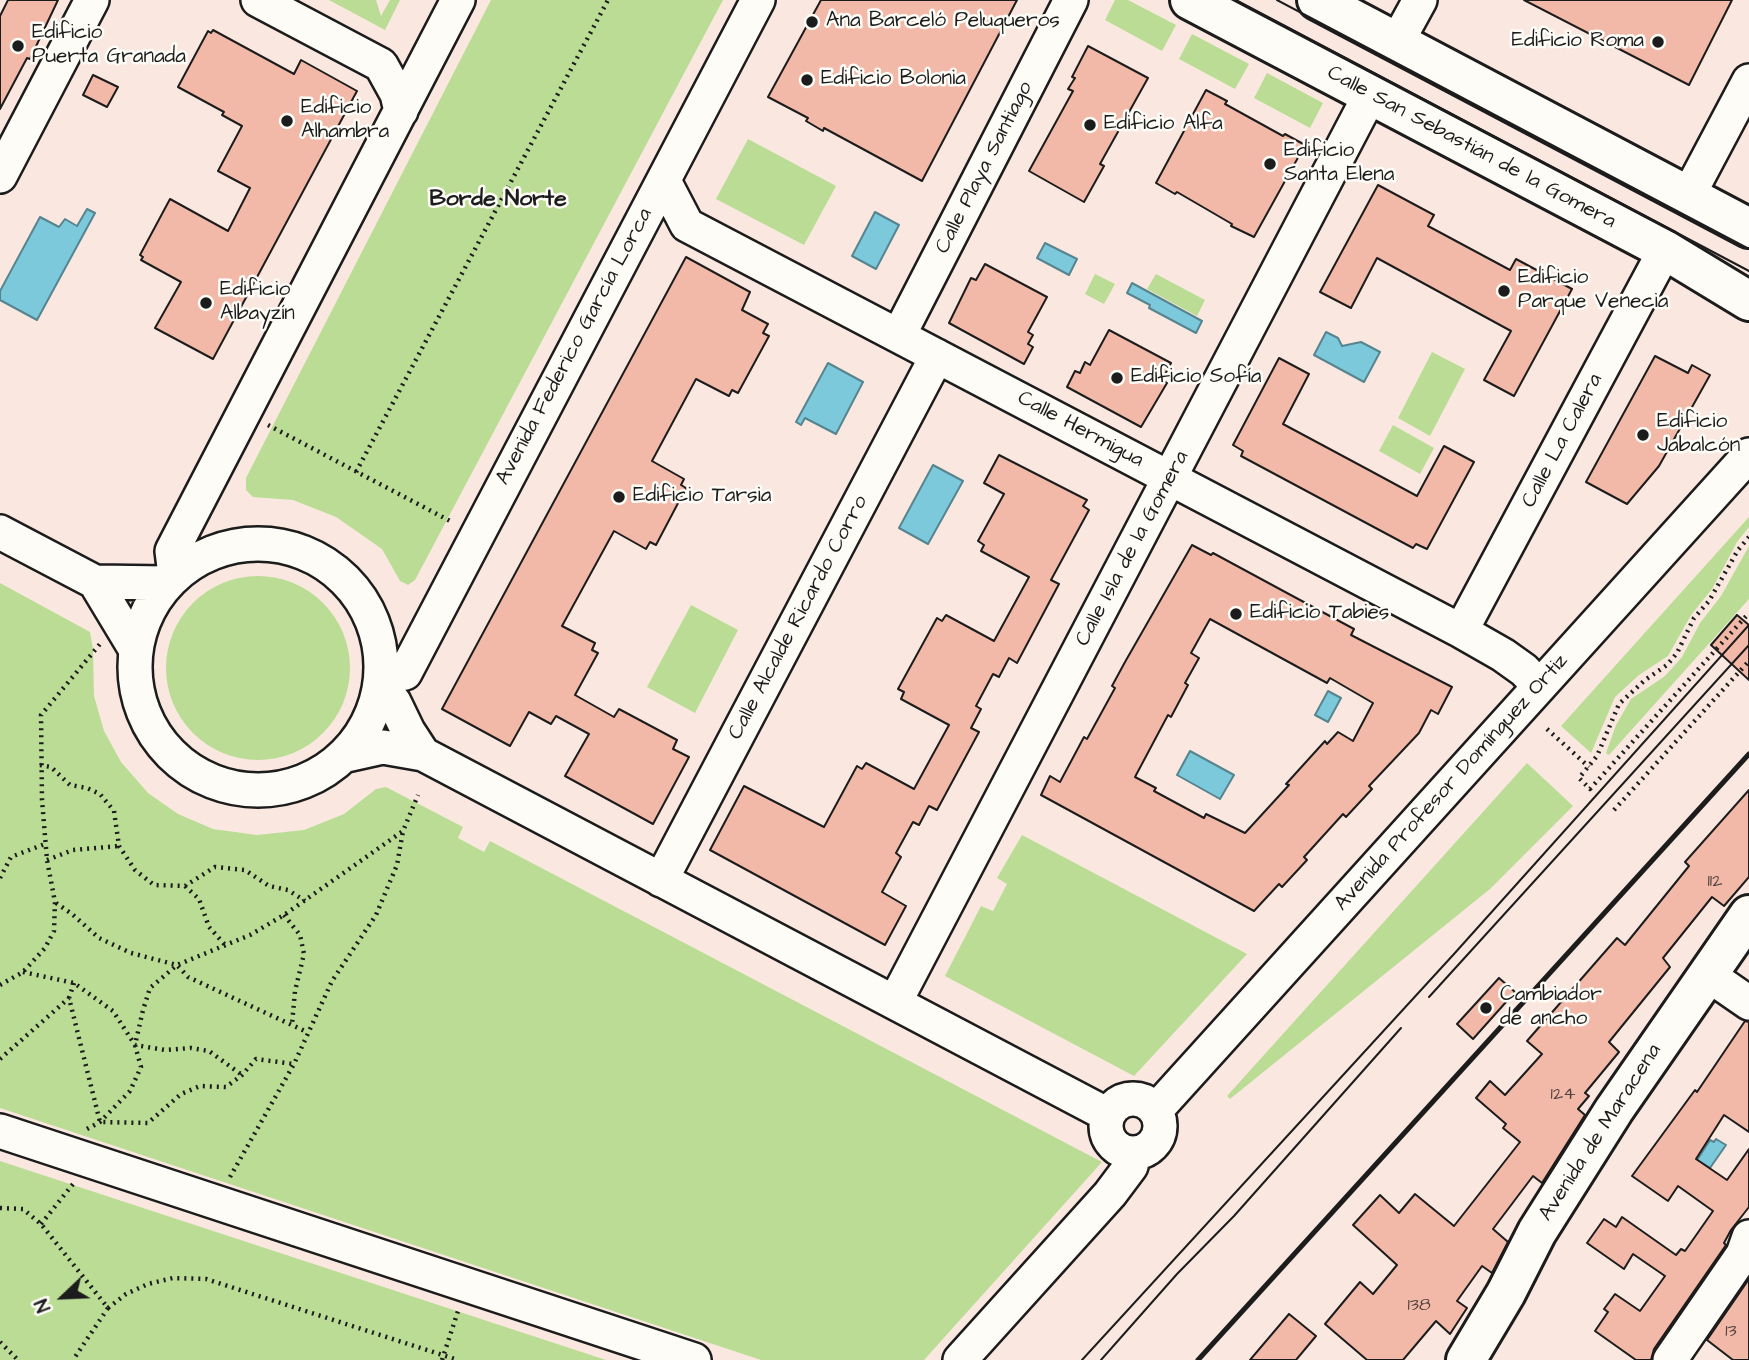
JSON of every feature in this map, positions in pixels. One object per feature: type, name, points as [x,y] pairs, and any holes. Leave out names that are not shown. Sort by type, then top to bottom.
[{"type":"main road","name":"Calle San Sebastián de la Gomera","points":[[1190,0],[1665,250],[1749,301]]},
{"type":"main road","points":[[1317,0],[1749,228]]},
{"type":"main road","name":"Avenida de Maracena","points":[[1466,1360],[1506,1293],[1537,1232],[1614,1110],[1707,974],[1745,929]]},
{"type":"street","points":[[0,176],[92,0]]},
{"type":"street","points":[[258,0],[381,65],[397,94],[401,111]]},
{"type":"street","points":[[171,579],[172,551],[211,472],[458,0]]},
{"type":"street","name":"Avenida Federico García Lorca","points":[[381,682],[405,673],[758,0]]},
{"type":"street","name":"Calle Playa Santiago","points":[[899,335],[1071,0]]},
{"type":"street","points":[[1397,42],[1420,0]]},
{"type":"street","points":[[381,65],[429,55]]},
{"type":"street","points":[[1688,196],[1749,81]]},
{"type":"street","name":"Calle Isla de la Gomera","points":[[895,1002],[1370,95]]},
{"type":"street","points":[[636,232],[687,225],[664,181]]},
{"type":"street","name":"Calle Hermigua","points":[[687,225],[1461,631],[1503,655],[1524,670],[1539,686]]},
{"type":"street","name":"Calle La Calera","points":[[1461,631],[1665,250]]},
{"type":"street","name":"Calle Alcalde Ricardo Corro","points":[[661,880],[937,356]]},
{"type":"street","name":"Avenida Profesor Domínguez Ortiz","points":[[1156,1110],[1749,455]]},
{"type":"street","points":[[0,532],[95,582],[171,579]]},
{"type":"street","points":[[240,545],[279,545],[314,557],[346,581],[369,612],[380,644],[381,682],[373,713],[363,733],[346,754],[314,778],[276,790],[236,790],[197,775],[167,752],[145,718],[136,686],[135,650],[141,626],[154,599],[171,579],[204,555],[240,545]]},
{"type":"street","points":[[95,582],[135,650]]},
{"type":"street","points":[[381,682],[423,754]]},
{"type":"street","points":[[346,754],[383,747],[423,754],[1108,1115]]},
{"type":"street","points":[[1707,974],[1749,1003]]},
{"type":"street","points":[[1127,1099],[1143,1101],[1156,1110],[1160,1127],[1156,1142],[1142,1152],[1134,1154],[1116,1148],[1110,1141],[1106,1133],[1108,1115],[1119,1102],[1127,1099]]},
{"type":"street","points":[[0,1131],[694,1360]]},
{"type":"street","points":[[960,1360],[1110,1194],[1131,1166],[1134,1154]]},
{"type":"street","points":[[1670,1360],[1747,1250]]},
{"type":"path","points":[[356,472],[608,0]]},
{"type":"path","points":[[263,423],[453,523]]},
{"type":"path","points":[[1749,537],[1738,550],[1709,601],[1693,618],[1672,659],[1619,704],[1597,756],[1579,778],[1590,789],[1749,613]]},
{"type":"path","points":[[0,985],[23,972],[45,948],[54,931],[55,902],[45,844],[40,765],[41,715],[101,643]]},
{"type":"path","points":[[1614,810],[1749,661]]},
{"type":"path","points":[[1547,729],[1589,767]]},
{"type":"path","points":[[40,765],[51,767],[70,785],[100,794],[114,811],[120,846],[135,870],[154,885],[184,886],[215,867],[245,870],[269,886],[288,890],[305,901]]},
{"type":"path","points":[[224,1187],[294,1064],[332,981],[376,915],[397,865],[403,831],[418,795]]},
{"type":"path","points":[[135,1045],[142,1010],[150,989],[177,965],[250,935],[284,915],[403,831]]},
{"type":"path","points":[[0,878],[12,857],[45,844]]},
{"type":"path","points":[[47,860],[73,850],[120,846]]},
{"type":"path","points":[[184,886],[199,899],[209,926],[225,945]]},
{"type":"path","points":[[55,902],[99,939],[131,953],[177,965],[188,977],[307,1032]]},
{"type":"path","points":[[284,915],[300,935],[304,954],[295,991],[292,1024]]},
{"type":"path","points":[[23,972],[74,983],[113,1011],[135,1045],[141,1067],[130,1091],[100,1122],[83,1132]]},
{"type":"path","points":[[0,1059],[69,998],[74,983]]},
{"type":"path","points":[[69,998],[100,1122]]},
{"type":"path","points":[[135,1045],[165,1050],[191,1048],[209,1051],[243,1075]]},
{"type":"path","points":[[100,1122],[148,1123],[181,1094],[200,1086],[226,1087],[243,1075],[256,1059],[294,1064]]},
{"type":"path","points":[[41,1224],[75,1181]]},
{"type":"path","points":[[0,1208],[23,1209],[41,1224],[108,1308]]},
{"type":"path","points":[[73,1360],[108,1308],[125,1294],[148,1284],[173,1278],[206,1279],[443,1358],[458,1360]]},
{"type":"path","points":[[443,1358],[460,1305]]},
{"type":"path","points":[[0,1342],[18,1360]]},
{"type":"green space","points":[[329,0],[376,0],[381,16],[390,0],[400,0],[385,30]]},
{"type":"green space","points":[[491,0],[723,0],[415,580],[408,585],[400,581],[382,549],[336,517],[293,500],[253,497],[246,490],[246,478]]},
{"type":"green space","points":[[1115,0],[1128,0],[1176,25],[1162,51],[1105,20]]},
{"type":"green space","points":[[1192,34],[1249,64],[1235,89],[1179,59]]},
{"type":"green space","points":[[1267,73],[1323,103],[1310,128],[1254,98]]},
{"type":"green space","points":[[748,139],[836,186],[804,245],[716,199]]},
{"type":"green space","points":[[1095,274],[1115,284],[1104,304],[1085,294]]},
{"type":"green space","points":[[1156,274],[1205,300],[1197,316],[1147,289]]},
{"type":"green space","points":[[1432,352],[1465,369],[1430,436],[1398,418]]},
{"type":"green space","points":[[1393,425],[1434,448],[1420,474],[1379,451]]},
{"type":"green space","points":[[1749,517],[1749,527],[1737,542],[1712,589],[1691,615],[1668,656],[1639,675],[1615,697],[1591,753],[1561,726]]},
{"type":"green space","points":[[1749,546],[1749,599],[1609,755],[1606,753],[1616,725],[1631,699],[1665,676],[1682,657],[1700,623],[1721,596]]},
{"type":"green space","points":[[258,576],[276,577],[293,583],[309,591],[323,603],[335,617],[343,633],[349,650],[349,686],[343,703],[335,719],[323,733],[309,745],[293,753],[276,759],[258,760],[240,759],[223,753],[207,745],[193,733],[181,719],[173,703],[167,686],[166,668],[167,650],[173,633],[181,617],[193,603],[207,591],[223,583],[240,577]]},
{"type":"green space","points":[[0,583],[90,632],[94,696],[104,731],[121,762],[148,793],[178,814],[213,829],[257,835],[304,830],[344,814],[376,789],[386,787],[463,827],[458,838],[484,852],[490,841],[1102,1162],[924,1360],[761,1360],[0,1108]]},
{"type":"green space","points":[[691,605],[738,630],[695,713],[647,687]]},
{"type":"green space","points":[[1527,763],[1573,806],[1490,889],[1230,1099],[1227,1096]]},
{"type":"green space","points":[[1022,835],[1247,954],[1134,1076],[945,976],[981,906],[993,911],[1007,884],[997,878]]},
{"type":"green space","points":[[0,1161],[606,1360],[0,1360]]},
{"type":"water","points":[[87,209],[95,213],[37,320],[0,300],[0,291],[40,217],[59,227],[65,219],[77,226]]},
{"type":"water","points":[[875,212],[899,225],[876,269],[852,256]]},
{"type":"water","points":[[1045,243],[1077,259],[1069,275],[1037,258]]},
{"type":"water","points":[[1132,283],[1202,321],[1196,333],[1127,293]]},
{"type":"water","points":[[1326,332],[1338,338],[1342,346],[1361,342],[1380,352],[1364,382],[1314,355]]},
{"type":"water","points":[[828,363],[863,382],[836,434],[805,418],[801,425],[796,422]]},
{"type":"water","points":[[933,465],[963,481],[928,544],[899,528]]},
{"type":"water","points":[[1328,691],[1341,698],[1328,722],[1315,715]]},
{"type":"water","points":[[1190,751],[1234,775],[1220,799],[1177,775]]},
{"type":"water","points":[[1716,1139],[1726,1145],[1710,1168],[1697,1160],[1710,1140],[1714,1142]]},
{"type":"building","name":"Edificio Puerta Granada","points":[[8,0],[58,0],[30,59],[27,58],[0,109],[0,16]]},
{"type":"building","points":[[821,0],[1017,0],[922,181],[824,128],[823,131],[806,121],[808,118],[768,97]]},
{"type":"building","name":"Edificio Roma","points":[[1524,0],[1732,0],[1689,85]]},
{"type":"building","points":[[213,30],[294,74],[301,60],[357,91],[213,359],[155,328],[181,282],[141,260],[143,257],[140,255],[170,199],[228,231],[250,188],[218,171],[242,126],[222,115],[224,112],[178,87],[208,31],[211,33]]},
{"type":"building","name":"Edificio Alfa","points":[[1088,46],[1148,78],[1100,164],[1104,166],[1084,202],[1029,171],[1073,91],[1068,89],[1075,78],[1072,77]]},
{"type":"building","points":[[93,75],[118,87],[107,107],[83,95]]},
{"type":"building","name":"Edificio Santa Elena","points":[[1206,90],[1227,101],[1225,104],[1305,145],[1254,237],[1231,226],[1232,224],[1177,192],[1175,194],[1156,183]]},
{"type":"building","name":"Edificio Parque Venecia","points":[[1378,185],[1434,215],[1428,226],[1510,270],[1516,259],[1572,289],[1514,396],[1484,380],[1511,331],[1377,258],[1351,308],[1320,292]]},
{"type":"building","name":"Edificio Tarsia","points":[[686,257],[750,292],[742,310],[768,324],[763,333],[769,336],[738,393],[732,390],[729,396],[696,379],[652,461],[684,479],[681,485],[686,488],[656,545],[650,542],[646,549],[614,531],[562,626],[595,643],[592,650],[598,653],[575,695],[614,717],[619,709],[677,740],[673,749],[689,757],[653,824],[565,776],[589,734],[556,716],[551,724],[529,712],[510,746],[442,709]]},
{"type":"building","points":[[985,264],[1047,297],[1028,332],[1033,335],[1028,344],[1033,347],[1024,364],[949,323],[971,278],[976,280]]},
{"type":"building","name":"Edificio Sofía","points":[[1109,330],[1171,363],[1162,380],[1167,383],[1141,427],[1067,387],[1075,371],[1080,373],[1085,362],[1090,365]]},
{"type":"building","name":"Edificio Jabalcón","points":[[1655,356],[1688,373],[1692,365],[1710,375],[1659,466],[1627,504],[1586,482]]},
{"type":"building","points":[[1279,358],[1309,374],[1283,424],[1417,496],[1444,446],[1474,462],[1427,549],[1416,544],[1413,548],[1241,456],[1243,451],[1233,445]]},
{"type":"building","points":[[999,455],[1087,500],[1083,506],[1089,510],[1051,580],[1059,584],[1017,663],[1009,658],[999,677],[993,674],[976,706],[981,709],[971,728],[979,732],[937,810],[929,806],[919,825],[913,822],[896,853],[901,857],[882,892],[906,906],[885,945],[710,850],[744,786],[824,827],[857,766],[862,769],[866,763],[914,789],[949,725],[901,699],[904,692],[898,689],[937,618],[942,621],[946,615],[994,641],[1029,577],[981,551],[984,545],[978,541],[1004,494],[984,483]]},
{"type":"building","points":[[1192,545],[1211,555],[1213,553],[1354,629],[1351,635],[1452,687],[1438,714],[1431,710],[1419,733],[1369,786],[1372,789],[1346,817],[1343,814],[1304,857],[1307,860],[1282,887],[1279,884],[1254,911],[1041,795],[1050,776],[1060,782],[1115,688],[1112,686]],"holes":[[[1210,619],[1327,683],[1330,678],[1373,703],[1353,741],[1338,732],[1327,744],[1325,741],[1245,833],[1206,814],[1204,818],[1154,791],[1156,788],[1135,777],[1168,715],[1171,717],[1188,685],[1185,683],[1199,658],[1191,653]]]},
{"type":"building","points":[[1737,615],[1749,625],[1749,680],[1711,645]]},
{"type":"building","points":[[1749,790],[1749,877],[1724,906],[1712,897],[1663,958],[1670,967],[1609,1042],[1619,1052],[1585,1093],[1589,1096],[1578,1109],[1585,1115],[1542,1183],[1533,1176],[1493,1229],[1508,1242],[1492,1273],[1482,1266],[1457,1301],[1467,1308],[1450,1334],[1436,1321],[1403,1360],[1367,1360],[1325,1324],[1360,1282],[1373,1294],[1397,1265],[1353,1225],[1380,1195],[1399,1213],[1415,1194],[1454,1226],[1520,1142],[1503,1128],[1506,1124],[1476,1098],[1490,1081],[1505,1095],[1542,1054],[1527,1041],[1617,938],[1625,945],[1689,866],[1685,862]]},
{"type":"building","name":"Cambiador de ancho","points":[[1499,978],[1515,992],[1473,1039],[1457,1024]]},
{"type":"building","points":[[1745,1021],[1749,1022],[1749,1132],[1724,1115],[1696,1159],[1727,1180],[1749,1149],[1749,1207],[1731,1230],[1724,1243],[1726,1245],[1654,1349],[1651,1360],[1636,1360],[1595,1331],[1608,1312],[1604,1309],[1615,1294],[1640,1311],[1665,1276],[1633,1254],[1624,1269],[1587,1243],[1604,1219],[1616,1227],[1622,1217],[1676,1255],[1681,1249],[1685,1251],[1713,1211],[1678,1186],[1668,1201],[1632,1176],[1695,1090],[1697,1092]]},
{"type":"building","points":[[1749,1279],[1749,1360],[1733,1360],[1707,1340]]},
{"type":"building","points":[[1289,1314],[1316,1336],[1296,1360],[1250,1360]]},
{"type":"tram line","points":[[1236,0],[1749,271]]},
{"type":"tram line","points":[[1277,0],[1749,249]]},
{"type":"tram line","points":[[1082,1360],[1454,954],[1749,625]]},
{"type":"tram line","points":[[1429,997],[1749,645]]},
{"type":"tram line","points":[[1101,1360],[1177,1274],[1234,1216],[1401,1028]]},
{"type":"railway","points":[[1198,1360],[1749,754]]},
{"type":"place","name":"Ana Barceló Peluqueros","points":[[812,22]]},
{"type":"place","name":"Edificio Roma","points":[[1658,42]]},
{"type":"place","name":"Edificio Puerta Granada","points":[[18,46]]},
{"type":"place","name":"Edificio Bolonia","points":[[807,80]]},
{"type":"place","name":"Edificio Alhambra","points":[[287,121]]},
{"type":"place","name":"Edificio Alfa","points":[[1090,125]]},
{"type":"place","name":"Edificio Santa Elena","points":[[1270,164]]},
{"type":"place","name":"Edificio Parque Venecia","points":[[1504,291]]},
{"type":"place","name":"Edificio Albayzín","points":[[206,303]]},
{"type":"place","name":"Edificio Sofía","points":[[1117,378]]},
{"type":"place","name":"Edificio Jabalcón","points":[[1643,435]]},
{"type":"place","name":"Edificio Tarsia","points":[[619,497]]},
{"type":"place","name":"Edificio Tabies","points":[[1236,614]]},
{"type":"place","name":"Cambiador de ancho","points":[[1486,1008]]},
{"type":"district","name":"Borde Norte","points":[[498,200]]}]
